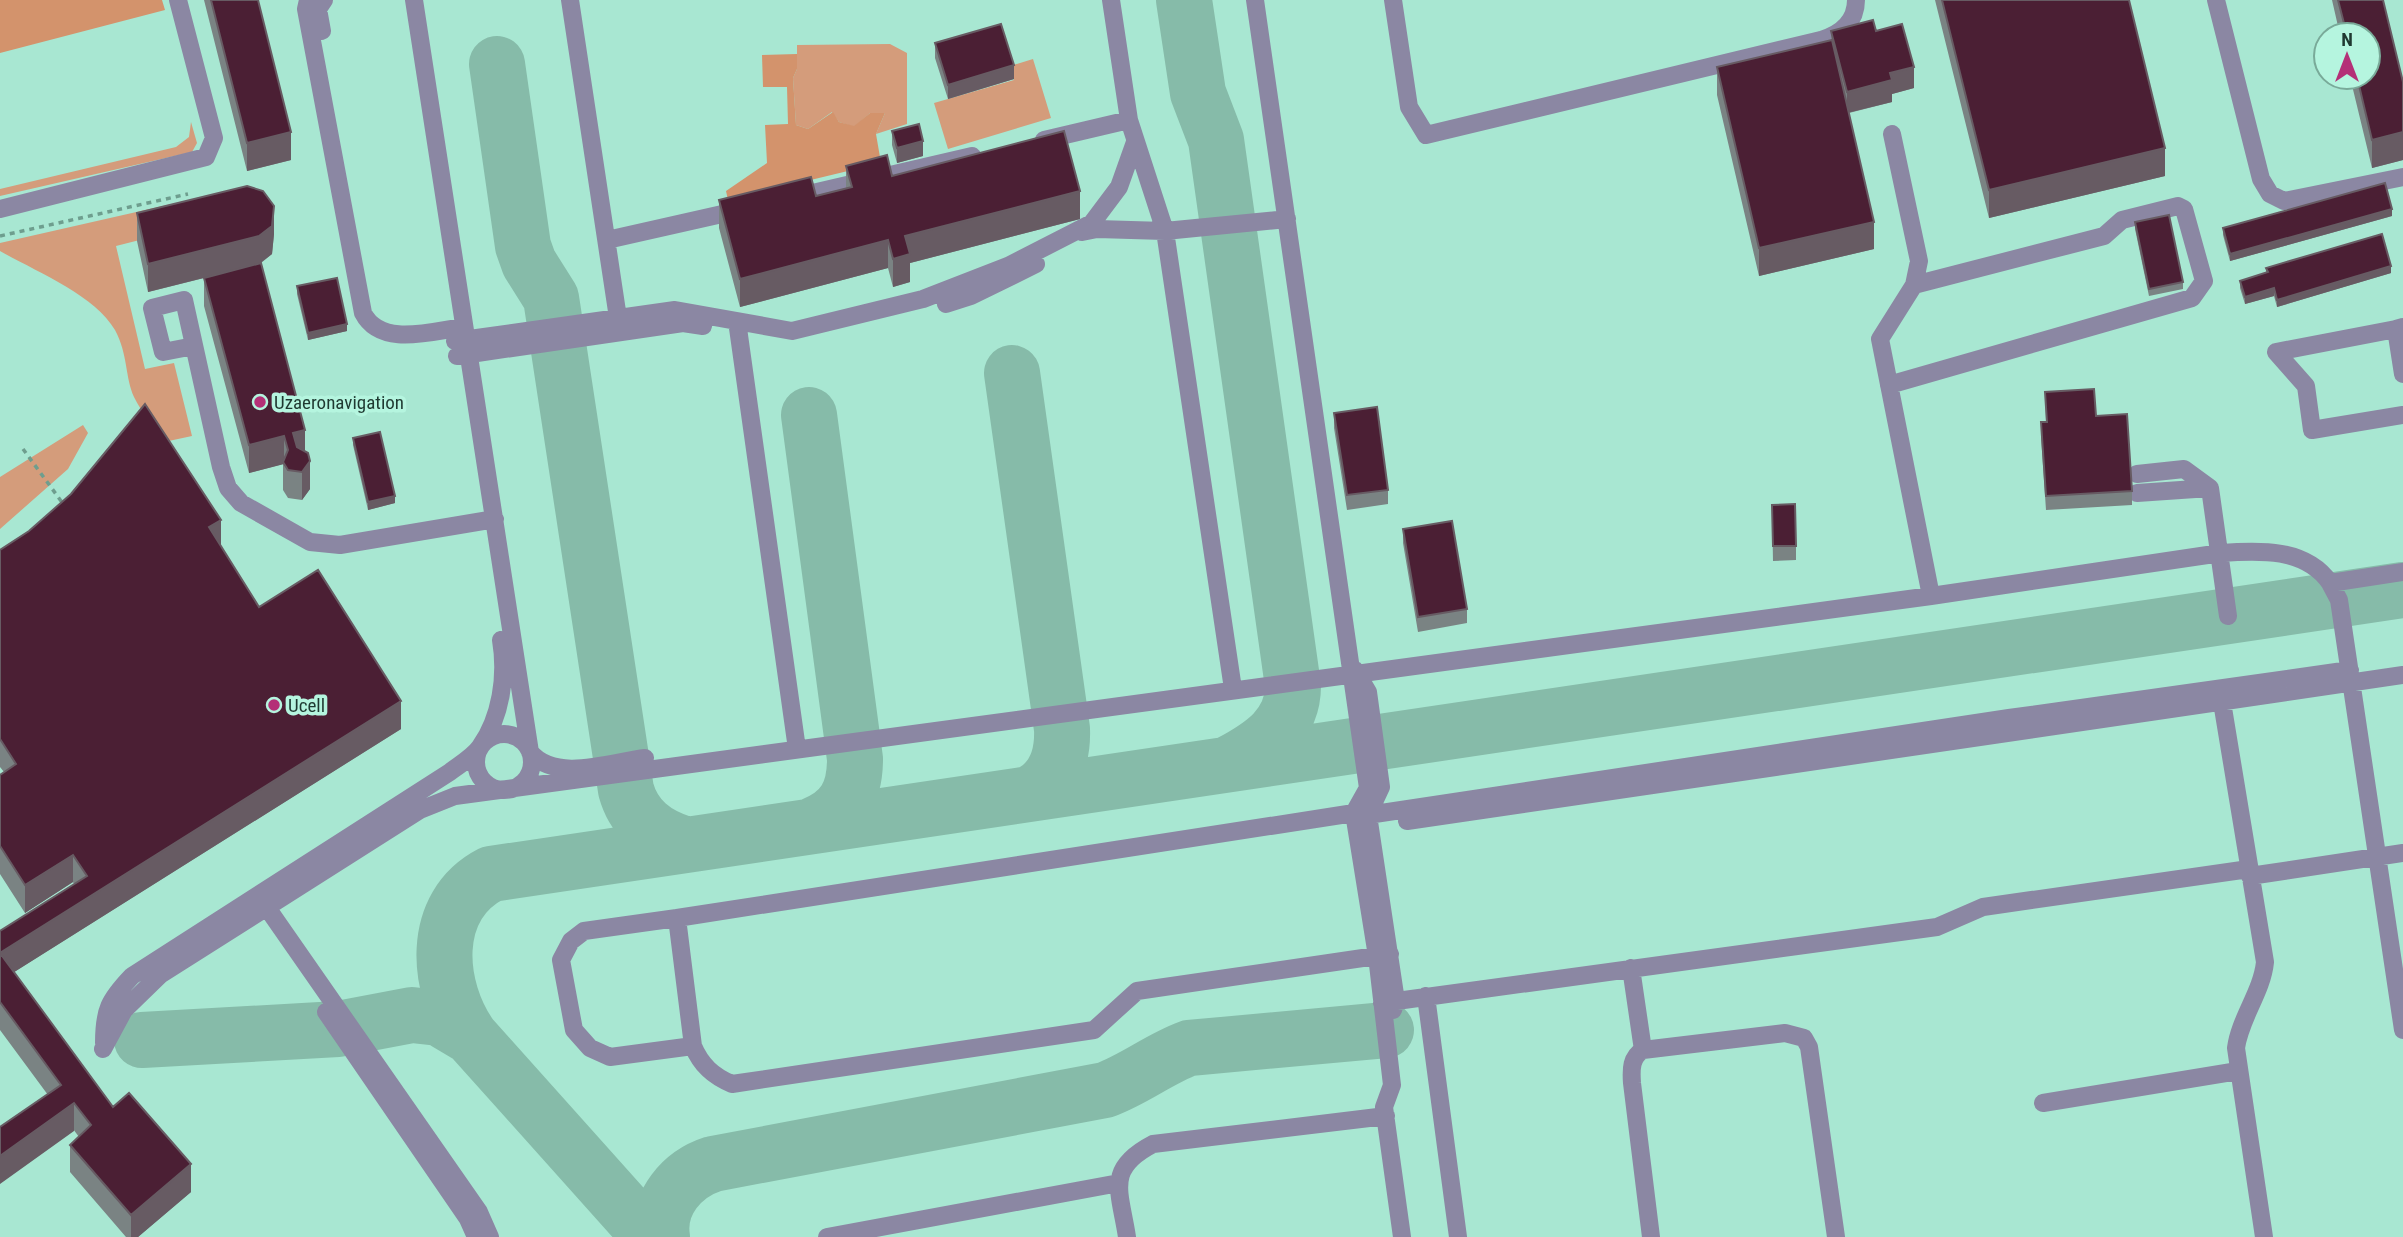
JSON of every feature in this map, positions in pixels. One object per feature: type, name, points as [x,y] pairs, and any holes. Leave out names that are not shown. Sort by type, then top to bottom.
[{"type":"lane","points":[[0,209],[206,157],[212,149],[214,138],[178,0]]},
{"type":"lane","points":[[308,0],[306,9],[363,313],[373,328],[388,334],[460,335],[683,323],[792,331],[923,299],[966,285],[1092,223],[1119,187]]},
{"type":"lane","points":[[324,0],[318,9],[370,305],[377,318],[389,325],[460,335],[676,310],[794,340],[930,309],[971,296],[1012,278],[1097,229],[1119,187],[1135,142]]},
{"type":"lane","points":[[403,0],[488,514],[532,761],[527,778],[522,784],[505,790],[495,789],[480,777],[476,758],[496,715],[504,673],[488,514]]},
{"type":"lane","points":[[414,0],[460,335]]},
{"type":"lane","points":[[570,0],[618,318]]},
{"type":"lane","points":[[1111,0],[1129,120],[1165,232],[1232,685]]},
{"type":"lane","points":[[1255,0],[1353,670],[1368,692],[1381,787],[1361,814],[1389,1002],[1386,1030],[1392,1085],[1384,1107],[1402,1237]]},
{"type":"lane","points":[[1393,0],[1409,107],[1426,135],[1838,35],[1853,18],[1856,0]]},
{"type":"lane","points":[[2217,0],[2261,179],[2270,194],[2284,201],[2403,177]]},
{"type":"lane","points":[[1022,145],[1129,120]]},
{"type":"lane","points":[[1892,134],[1919,261],[1914,285],[1880,339],[1931,596]]},
{"type":"lane","points":[[607,240],[995,151]]},
{"type":"lane","points":[[1889,385],[2192,298],[2204,281],[2184,209],[2178,205],[2122,220],[2104,236],[1914,285]]},
{"type":"lane","points":[[1070,234],[1097,229],[1165,232],[1287,219]]},
{"type":"lane","points":[[738,326],[796,743]]},
{"type":"lane","points":[[2403,374],[2399,328],[2276,352],[2306,386],[2312,430],[2403,415]]},
{"type":"lane","points":[[194,346],[221,467],[243,491],[320,534],[334,535],[488,514]]},
{"type":"lane","points":[[2137,474],[2184,469],[2210,488],[2228,616]]},
{"type":"lane","points":[[2137,493],[2210,488]]},
{"type":"lane","points":[[796,743],[454,796],[433,802],[257,904],[132,976],[114,994],[104,1015],[103,1049],[124,1010],[160,975],[257,904],[450,772],[485,741],[502,734],[519,738],[543,764],[566,768],[796,743],[1353,670],[1377,670],[1931,596],[2221,553],[2255,551],[2297,558],[2317,569],[2330,583],[2339,600],[2403,1030]]},
{"type":"lane","points":[[2330,583],[2403,572]]},
{"type":"lane","points":[[693,1046],[610,1057],[590,1048],[574,1030],[561,960],[571,941],[584,931],[2009,718],[2351,676],[2403,675]]},
{"type":"lane","points":[[1361,814],[1384,825],[2222,702],[2351,676]]},
{"type":"lane","points":[[2222,702],[2264,962],[2260,981],[2238,1035],[2238,1071],[2264,1237]]},
{"type":"lane","points":[[1389,1002],[1937,927],[1983,907],[2403,853]]},
{"type":"lane","points":[[257,904],[468,1219],[476,1237]]},
{"type":"lane","points":[[257,904],[479,1212],[490,1237]]},
{"type":"lane","points":[[677,919],[693,1046],[698,1058],[717,1078],[732,1084],[747,1084],[1094,1030],[1137,991],[1384,955]]},
{"type":"lane","points":[[1631,968],[1643,1050]]},
{"type":"lane","points":[[114,994],[124,1010]]},
{"type":"lane","points":[[1426,996],[1458,1237]]},
{"type":"lane","points":[[1651,1237],[1631,1073],[1636,1054],[1643,1050],[1785,1033],[1804,1038],[1809,1047],[1836,1237]]},
{"type":"lane","points":[[2043,1103],[2238,1071]]},
{"type":"lane","points":[[1127,1237],[1119,1183],[1123,1166],[1133,1155],[1153,1144],[1386,1116]]},
{"type":"lane","points":[[827,1237],[1119,1183]]},
{"type":"path","points":[[0,236],[188,194]]},
{"type":"path","points":[[23,449],[68,509]]},
{"type":"shaded area","points":[[0,0],[162,0],[165,10],[0,53]]},
{"type":"shaded area","points":[[890,44],[907,53],[907,124],[876,134],[885,113],[870,113],[854,127],[839,122],[832,112],[808,129],[796,125],[793,78],[797,69],[797,45]]},
{"type":"shaded area","points":[[797,54],[797,69],[793,78],[796,125],[808,129],[833,112],[839,122],[854,126],[870,113],[885,113],[876,134],[881,163],[728,200],[726,191],[767,163],[765,125],[788,124],[787,87],[763,87],[762,55]]},
{"type":"shaded area","points":[[1033,59],[1051,118],[948,149],[934,103],[1014,80],[1010,66]]},
{"type":"shaded area","points":[[191,122],[197,143],[192,152],[0,196],[0,189],[176,147],[189,137]]},
{"type":"shaded area","points":[[176,203],[183,229],[116,246],[145,369],[174,363],[192,436],[164,442],[134,397],[119,339],[106,317],[63,285],[0,251],[0,243]]},
{"type":"shaded area","points":[[83,425],[88,433],[68,469],[0,529],[0,477]]},
{"type":"building","points":[[211,0],[258,0],[291,132],[247,143]]},
{"type":"building","points":[[1942,0],[2129,0],[2165,148],[1989,190]]},
{"type":"building","points":[[2338,0],[2383,0],[2403,82],[2403,132],[2372,140],[2360,91],[2382,91],[2382,21],[2343,21]]},
{"type":"building","points":[[1873,20],[1876,31],[1902,24],[1914,67],[1890,73],[1892,80],[1847,92],[1831,31]]},
{"type":"building","points":[[1001,24],[1014,65],[948,85],[935,43]]},
{"type":"building","points":[[1832,40],[1874,222],[1759,248],[1717,67]]},
{"type":"building","points":[[919,124],[923,141],[897,148],[892,131]]},
{"type":"building","points":[[1064,131],[1080,191],[905,236],[910,254],[893,259],[888,240],[740,279],[719,200],[811,177],[816,196],[852,187],[846,166],[887,155],[892,176]]},
{"type":"building","points":[[2385,183],[2392,209],[2230,254],[2223,228]]},
{"type":"building","points":[[247,186],[263,191],[274,206],[272,226],[259,236],[148,264],[137,213]]},
{"type":"building","points":[[2169,215],[2183,282],[2149,289],[2135,222]]},
{"type":"building","points":[[2382,234],[2391,266],[2277,300],[2274,288],[2245,297],[2240,281],[2268,272],[2266,268]]},
{"type":"building","name":"Uzaeronavigation","points":[[261,263],[305,430],[293,433],[297,447],[308,453],[310,461],[302,472],[288,470],[283,462],[288,450],[284,436],[249,445],[204,278]]},
{"type":"building","points":[[337,278],[347,324],[308,333],[297,286]]},
{"type":"building","points":[[2094,389],[2096,416],[2127,414],[2132,491],[2046,496],[2041,422],[2047,422],[2045,392]]},
{"type":"building","points":[[145,404],[221,520],[209,527],[259,607],[318,570],[401,701],[0,953],[0,931],[87,876],[73,855],[25,885],[0,846],[0,775],[16,764],[0,739],[0,550],[29,531],[71,494]]},
{"type":"building","points":[[1377,407],[1388,490],[1347,495],[1334,413]]},
{"type":"building","points":[[380,432],[395,496],[368,502],[353,438]]},
{"type":"building","points":[[1795,504],[1796,546],[1773,546],[1772,505]]},
{"type":"building","points":[[1452,521],[1467,609],[1418,617],[1403,529]]},
{"type":"building","points":[[0,953],[113,1107],[129,1093],[191,1164],[131,1215],[70,1145],[91,1125],[74,1103],[0,1156],[0,1127],[61,1085],[0,1002]]},
{"type":"taxiway","points":[[1184,0],[1198,93],[1216,140],[1293,686],[1288,713],[1274,733],[1230,763]]},
{"type":"taxiway","points":[[497,64],[523,246],[529,263],[551,298],[626,790],[634,809],[647,824],[664,836],[684,844]]},
{"type":"taxiway","points":[[1012,373],[1062,729],[1061,748],[1053,773],[1033,792]]},
{"type":"taxiway","points":[[809,415],[855,759],[853,782],[846,800],[833,814],[813,825]]},
{"type":"taxiway","points":[[650,1237],[471,1037],[459,1017],[446,972],[448,927],[457,906],[471,888],[491,874],[2403,590]]},
{"type":"taxiway","points":[[142,1040],[338,1029],[412,1015],[439,1018],[471,1037]]},
{"type":"taxiway","points":[[662,1237],[664,1213],[674,1191],[691,1175],[713,1164],[1105,1090],[1189,1048],[1386,1030]]},
{"type":"place","name":"Uzaeronavigation","points":[[260,402]]},
{"type":"place","name":"Ucell","points":[[274,705]]}]
